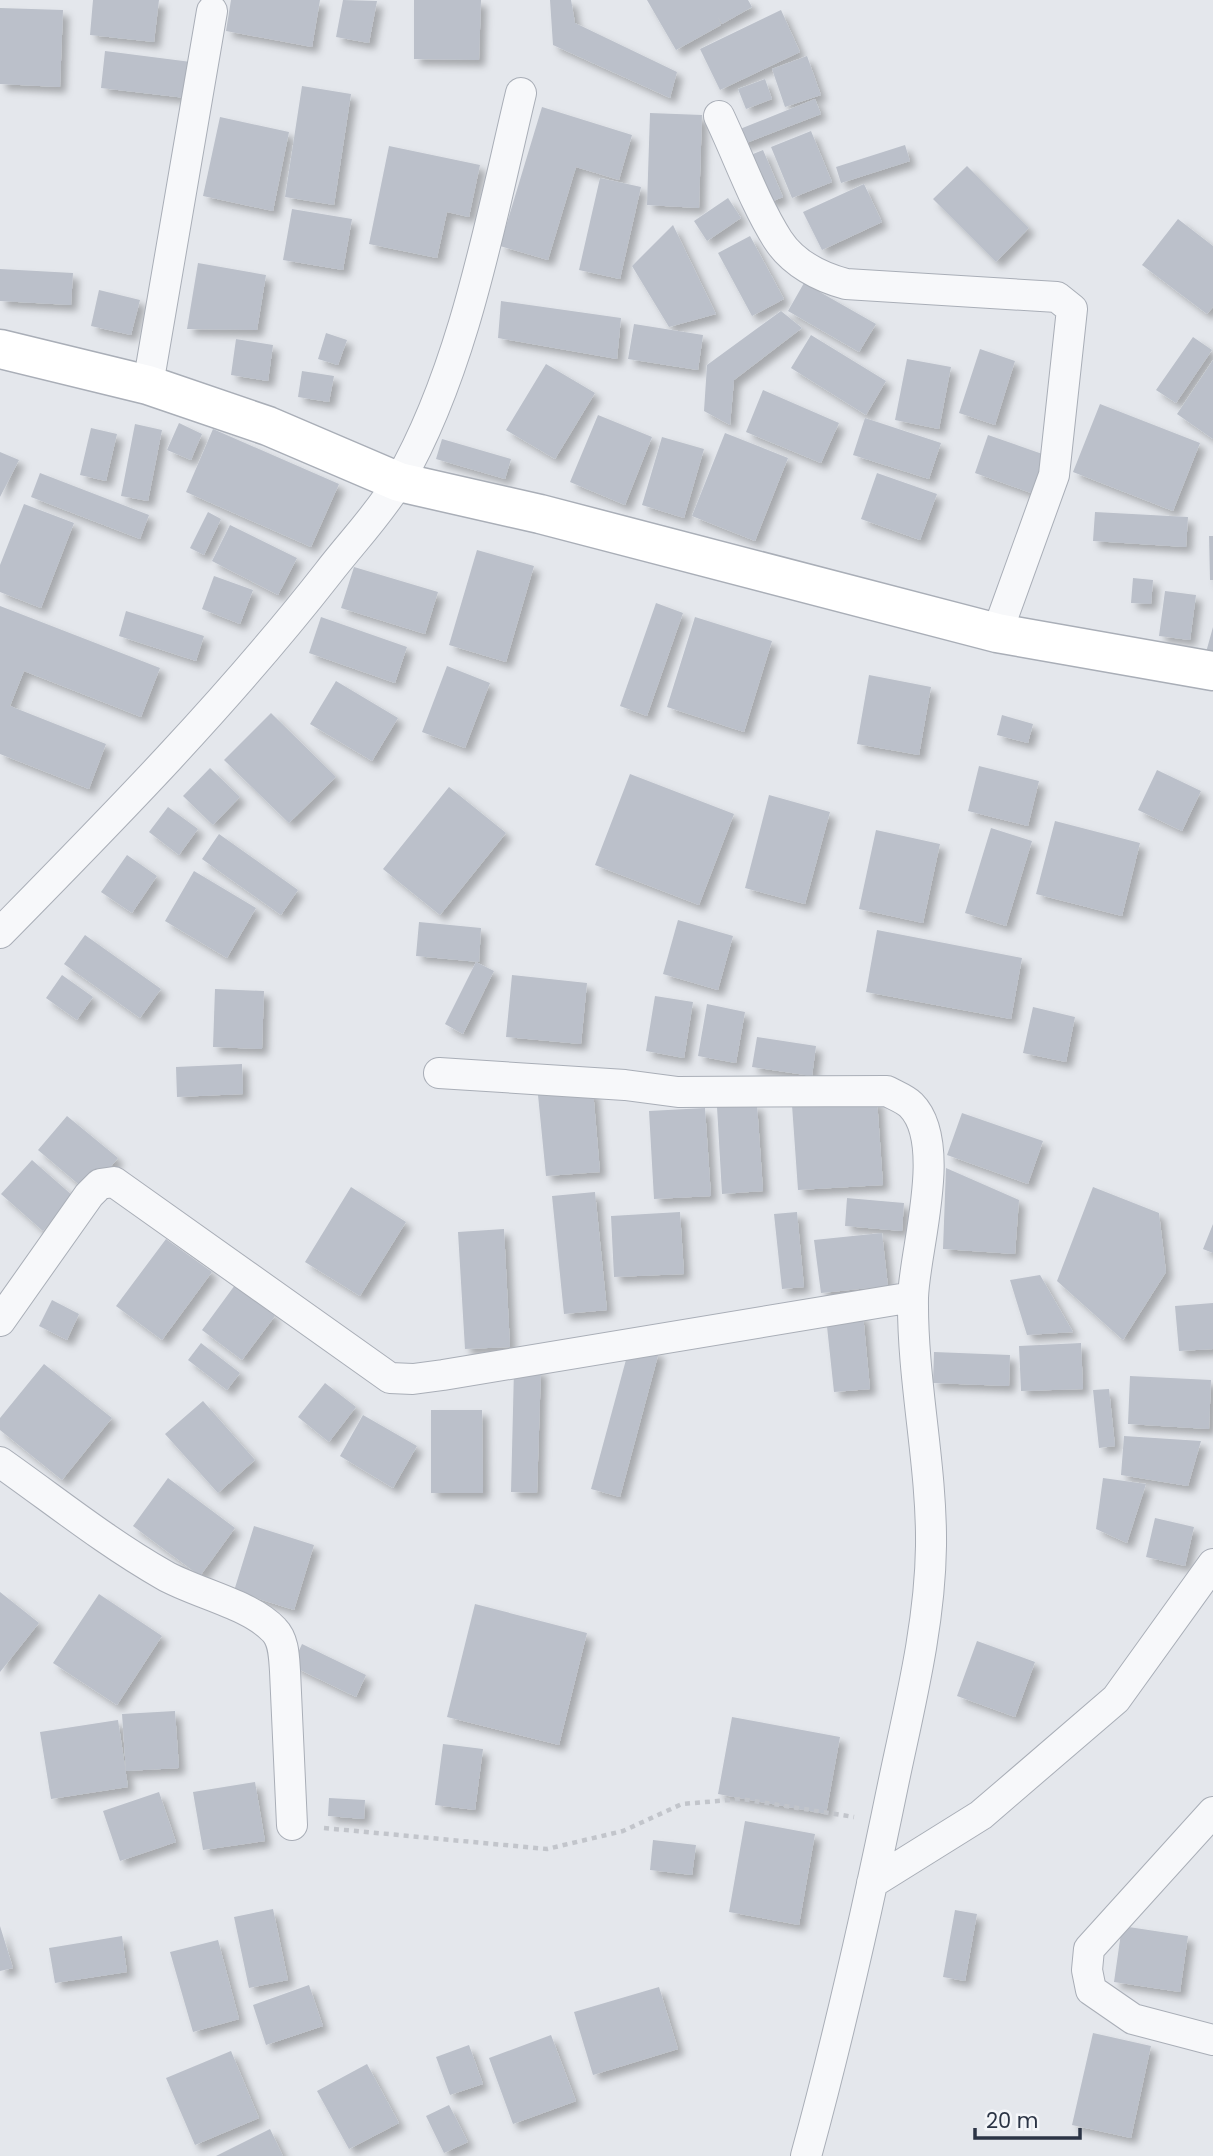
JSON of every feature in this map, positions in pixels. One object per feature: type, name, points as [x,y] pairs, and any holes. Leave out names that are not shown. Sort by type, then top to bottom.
[{"type":"street","points":[[148,385],[212,11]]},
{"type":"street","points":[[0,933],[145,786],[296,614],[399,482],[443,386],[471,297],[521,93]]},
{"type":"street","points":[[719,116],[779,242],[806,268],[826,279],[846,284],[1057,297],[1072,309],[1054,475],[997,633]]},
{"type":"street","points":[[0,349],[148,385],[268,426],[399,482],[528,511],[997,633],[1213,671]]},
{"type":"street","points":[[439,1073],[625,1085],[678,1092],[887,1091],[910,1104],[921,1120],[928,1154],[926,1214],[913,1297],[931,1546],[916,1672],[886,1822],[841,2031],[806,2156]]},
{"type":"street","points":[[0,1321],[89,1195],[100,1184],[114,1182],[390,1378],[433,1377],[913,1297]]},
{"type":"street","points":[[0,1462],[128,1554],[167,1577],[254,1616],[275,1630],[283,1649],[285,1671],[292,1825]]},
{"type":"street","points":[[872,1883],[981,1815],[1116,1699],[1213,1564]]},
{"type":"street","points":[[1213,1812],[1088,1949],[1087,1970],[1091,1990],[1133,2019],[1213,2040]]},
{"type":"path","points":[[292,1825],[451,1843],[547,1849],[624,1831],[682,1804],[741,1799],[886,1822]]},
{"type":"building","points":[[93,0],[159,0],[154,42],[90,35]]},
{"type":"building","points":[[231,0],[320,0],[312,47],[226,31]]},
{"type":"building","points":[[343,0],[377,1],[369,43],[336,37]]},
{"type":"building","points":[[414,0],[481,0],[479,60],[414,59]]},
{"type":"building","points":[[550,0],[571,0],[575,23],[677,72],[670,98],[553,45]]},
{"type":"building","points":[[647,0],[748,0],[752,7],[722,24],[718,17],[721,25],[676,50]]},
{"type":"building","points":[[0,8],[63,10],[60,87],[0,84]]},
{"type":"building","points":[[781,10],[800,52],[720,90],[700,49]]},
{"type":"building","points":[[105,51],[191,62],[186,98],[101,88]]},
{"type":"building","points":[[807,56],[821,95],[785,107],[772,69]]},
{"type":"building","points":[[765,79],[772,99],[746,109],[738,89]]},
{"type":"building","points":[[302,86],[351,94],[334,205],[285,197]]},
{"type":"building","points":[[815,99],[821,114],[741,145],[735,131]]},
{"type":"building","points":[[542,107],[632,135],[619,180],[576,167],[548,260],[500,246]]},
{"type":"building","points":[[650,113],[702,115],[699,208],[647,205]]},
{"type":"building","points":[[220,117],[289,132],[273,211],[203,196]]},
{"type":"building","points":[[811,131],[832,182],[792,198],[771,147]]},
{"type":"building","points":[[905,145],[910,161],[841,183],[836,167]]},
{"type":"building","points":[[389,146],[480,165],[469,217],[447,212],[437,258],[369,244]]},
{"type":"building","points":[[763,150],[783,197],[768,203],[748,156]]},
{"type":"building","points":[[967,166],[1029,228],[996,262],[933,199]]},
{"type":"building","points":[[600,178],[641,187],[620,279],[579,270]]},
{"type":"building","points":[[864,184],[882,222],[822,250],[803,212]]},
{"type":"building","points":[[728,198],[741,218],[707,241],[694,221]]},
{"type":"building","points":[[292,209],[352,219],[343,270],[283,260]]},
{"type":"building","points":[[1178,219],[1213,246],[1213,307],[1207,314],[1142,265]]},
{"type":"building","points":[[673,225],[716,314],[669,327],[632,266]]},
{"type":"building","points":[[750,236],[784,299],[752,316],[718,253]]},
{"type":"building","points":[[198,263],[266,275],[257,330],[187,329]]},
{"type":"building","points":[[0,269],[73,273],[71,305],[0,301]]},
{"type":"building","points":[[804,283],[876,324],[859,352],[788,311]]},
{"type":"building","points":[[99,290],[140,300],[131,335],[91,326]]},
{"type":"building","points":[[501,301],[621,318],[617,359],[498,338]]},
{"type":"building","points":[[781,311],[802,328],[734,380],[730,425],[704,411],[707,365]]},
{"type":"building","points":[[634,324],[703,335],[698,370],[628,359]]},
{"type":"building","points":[[326,333],[347,340],[338,365],[318,359]]},
{"type":"building","points":[[811,335],[886,381],[866,415],[791,368]]},
{"type":"building","points":[[1193,337],[1212,350],[1176,403],[1156,390]]},
{"type":"building","points":[[236,339],[273,345],[268,381],[231,375]]},
{"type":"building","points":[[980,349],[1015,361],[995,425],[959,413]]},
{"type":"building","points":[[907,359],[951,367],[939,429],[895,420]]},
{"type":"building","points":[[1213,360],[1213,439],[1177,414]]},
{"type":"building","points":[[546,364],[595,393],[555,459],[506,430]]},
{"type":"building","points":[[302,371],[334,376],[329,402],[298,397]]},
{"type":"building","points":[[763,390],[839,423],[821,463],[746,432]]},
{"type":"building","points":[[1100,404],[1200,443],[1173,511],[1073,472]]},
{"type":"building","points":[[598,415],[652,437],[625,505],[570,482]]},
{"type":"building","points":[[865,418],[941,443],[929,479],[853,455]]},
{"type":"building","points":[[179,423],[202,434],[191,460],[167,450]]},
{"type":"building","points":[[135,424],[162,430],[148,501],[121,496]]},
{"type":"building","points":[[91,428],[117,434],[106,481],[80,475]]},
{"type":"building","points":[[213,429],[339,484],[311,547],[186,492]]},
{"type":"building","points":[[725,433],[788,458],[755,541],[692,516]]},
{"type":"building","points":[[988,435],[1048,456],[1034,494],[975,473]]},
{"type":"building","points":[[662,437],[704,449],[684,518],[642,505]]},
{"type":"building","points":[[442,439],[511,459],[505,479],[436,459]]},
{"type":"building","points":[[0,452],[19,460],[0,497]]},
{"type":"building","points":[[40,473],[149,515],[140,539],[31,497]]},
{"type":"building","points":[[877,473],[937,494],[920,540],[861,519]]},
{"type":"building","points":[[24,504],[74,523],[41,608],[0,592],[0,565]]},
{"type":"building","points":[[208,512],[221,519],[204,555],[190,548]]},
{"type":"building","points":[[1095,512],[1188,517],[1186,547],[1093,541]]},
{"type":"building","points":[[230,525],[297,558],[278,595],[212,561]]},
{"type":"building","points":[[1209,536],[1213,536],[1213,580],[1210,580]]},
{"type":"building","points":[[477,550],[534,566],[506,662],[449,645]]},
{"type":"building","points":[[354,567],[438,592],[425,634],[341,608]]},
{"type":"building","points":[[214,576],[253,590],[240,624],[202,609]]},
{"type":"building","points":[[1133,578],[1153,580],[1151,604],[1131,603]]},
{"type":"building","points":[[1165,591],[1196,595],[1190,640],[1159,636]]},
{"type":"building","points":[[656,603],[683,613],[647,716],[620,706]]},
{"type":"building","points":[[0,606],[160,668],[141,717],[24,671],[10,706],[106,744],[89,789],[0,754]]},
{"type":"building","points":[[126,611],[204,636],[196,661],[119,636]]},
{"type":"building","points":[[321,617],[407,647],[395,683],[309,653]]},
{"type":"building","points":[[695,617],[772,641],[744,732],[667,707]]},
{"type":"building","points":[[1213,627],[1213,658],[1205,656]]},
{"type":"building","points":[[447,666],[490,683],[465,748],[422,732]]},
{"type":"building","points":[[869,675],[931,687],[919,755],[857,744]]},
{"type":"building","points":[[336,681],[398,718],[372,761],[310,724]]},
{"type":"building","points":[[271,713],[336,777],[289,823],[224,760]]},
{"type":"building","points":[[1002,715],[1033,724],[1028,743],[997,735]]},
{"type":"building","points":[[979,766],[1039,781],[1028,826],[968,811]]},
{"type":"building","points":[[210,768],[240,797],[213,825],[183,796]]},
{"type":"building","points":[[1157,770],[1201,791],[1182,831],[1138,810]]},
{"type":"building","points":[[630,774],[734,814],[699,905],[595,865]]},
{"type":"building","points":[[449,787],[506,833],[440,915],[383,869]]},
{"type":"building","points":[[769,795],[830,812],[805,904],[745,888]]},
{"type":"building","points":[[168,807],[198,829],[179,855],[149,832]]},
{"type":"building","points":[[1055,821],[1140,843],[1122,916],[1036,894]]},
{"type":"building","points":[[991,828],[1032,841],[1006,926],[965,913]]},
{"type":"building","points":[[876,830],[940,844],[923,923],[859,909]]},
{"type":"building","points":[[219,834],[298,890],[281,915],[202,859]]},
{"type":"building","points":[[127,855],[157,876],[132,913],[101,892]]},
{"type":"building","points":[[194,871],[256,908],[227,958],[165,921]]},
{"type":"building","points":[[678,920],[733,936],[718,990],[663,974]]},
{"type":"building","points":[[419,922],[481,928],[479,962],[416,956]]},
{"type":"building","points":[[877,930],[1022,958],[1011,1019],[866,992]]},
{"type":"building","points":[[85,935],[161,989],[140,1018],[64,964]]},
{"type":"building","points":[[476,962],[494,971],[463,1034],[445,1024]]},
{"type":"building","points":[[62,975],[93,997],[77,1020],[46,998]]},
{"type":"building","points":[[512,975],[587,983],[581,1044],[506,1037]]},
{"type":"building","points":[[215,989],[264,991],[262,1049],[213,1047]]},
{"type":"building","points":[[655,996],[693,1002],[684,1058],[646,1051]]},
{"type":"building","points":[[707,1004],[745,1012],[736,1063],[698,1056]]},
{"type":"building","points":[[1033,1007],[1075,1017],[1066,1062],[1023,1053]]},
{"type":"building","points":[[757,1037],[816,1046],[812,1076],[752,1067]]},
{"type":"building","points":[[242,1064],[243,1094],[177,1097],[176,1067]]},
{"type":"building","points":[[593,1090],[600,1172],[546,1176],[538,1095]]},
{"type":"building","points":[[877,1099],[883,1185],[798,1190],[792,1105]]},
{"type":"building","points":[[757,1104],[763,1191],[722,1194],[717,1107]]},
{"type":"building","points":[[705,1108],[711,1196],[654,1199],[649,1111]]},
{"type":"building","points":[[962,1113],[1043,1141],[1028,1184],[947,1155]]},
{"type":"building","points":[[67,1116],[118,1158],[89,1193],[38,1150]]},
{"type":"building","points":[[32,1160],[73,1196],[43,1231],[1,1194]]},
{"type":"building","points":[[946,1168],[1019,1200],[1015,1254],[943,1249]]},
{"type":"building","points":[[351,1187],[406,1222],[360,1296],[305,1262]]},
{"type":"building","points":[[1093,1187],[1159,1213],[1166,1272],[1123,1340],[1057,1281]]},
{"type":"building","points":[[595,1192],[607,1310],[564,1314],[552,1196]]},
{"type":"building","points":[[847,1198],[904,1203],[902,1231],[845,1226]]},
{"type":"building","points":[[680,1212],[684,1274],[614,1277],[611,1216]]},
{"type":"building","points":[[797,1212],[804,1287],[782,1289],[774,1214]]},
{"type":"building","points":[[1213,1224],[1213,1253],[1203,1249]]},
{"type":"building","points":[[504,1229],[510,1347],[465,1349],[458,1232]]},
{"type":"building","points":[[882,1233],[888,1286],[821,1293],[814,1240]]},
{"type":"building","points":[[166,1239],[212,1272],[162,1340],[116,1306]]},
{"type":"building","points":[[1040,1275],[1073,1332],[1027,1335],[1010,1280]]},
{"type":"building","points":[[235,1285],[275,1316],[242,1360],[202,1330]]},
{"type":"building","points":[[52,1300],[79,1314],[67,1340],[39,1326]]},
{"type":"building","points":[[1213,1303],[1213,1349],[1179,1351],[1175,1306]]},
{"type":"building","points":[[863,1314],[870,1389],[834,1392],[826,1317]]},
{"type":"building","points":[[201,1343],[240,1373],[227,1390],[188,1360]]},
{"type":"building","points":[[1081,1343],[1083,1389],[1021,1391],[1019,1346]]},
{"type":"building","points":[[630,1345],[659,1352],[620,1497],[591,1489]]},
{"type":"building","points":[[934,1352],[1010,1355],[1009,1386],[933,1383]]},
{"type":"building","points":[[44,1364],[112,1418],[62,1480],[0,1430],[0,1418]]},
{"type":"building","points":[[514,1369],[541,1369],[537,1493],[511,1492]]},
{"type":"building","points":[[1130,1376],[1211,1380],[1209,1429],[1128,1424]]},
{"type":"building","points":[[325,1383],[356,1407],[329,1442],[298,1417]]},
{"type":"building","points":[[1109,1389],[1115,1446],[1099,1448],[1093,1390]]},
{"type":"building","points":[[203,1401],[255,1460],[218,1493],[165,1434]]},
{"type":"building","points":[[431,1410],[482,1410],[483,1493],[431,1493]]},
{"type":"building","points":[[363,1415],[417,1446],[393,1488],[340,1456]]},
{"type":"building","points":[[1124,1436],[1201,1441],[1188,1486],[1121,1475]]},
{"type":"building","points":[[168,1478],[235,1528],[200,1576],[133,1526]]},
{"type":"building","points":[[1103,1478],[1146,1484],[1127,1543],[1096,1529]]},
{"type":"building","points":[[1155,1518],[1194,1527],[1185,1566],[1146,1557]]},
{"type":"building","points":[[254,1526],[314,1545],[294,1610],[234,1591]]},
{"type":"building","points":[[0,1592],[39,1623],[0,1672]]},
{"type":"building","points":[[99,1594],[162,1636],[117,1705],[53,1663]]},
{"type":"building","points":[[475,1604],[587,1633],[559,1745],[447,1717]]},
{"type":"building","points":[[977,1641],[1035,1662],[1015,1717],[957,1696]]},
{"type":"building","points":[[302,1644],[366,1675],[356,1697],[292,1666]]},
{"type":"building","points":[[175,1711],[179,1768],[126,1771],[122,1714]]},
{"type":"building","points":[[732,1717],[840,1737],[826,1814],[718,1794]]},
{"type":"building","points":[[118,1720],[128,1787],[51,1799],[40,1732]]},
{"type":"building","points":[[443,1744],[483,1749],[475,1810],[435,1805]]},
{"type":"building","points":[[255,1782],[265,1841],[203,1850],[193,1792]]},
{"type":"building","points":[[159,1792],[176,1842],[120,1861],[103,1811]]},
{"type":"building","points":[[329,1798],[365,1800],[364,1819],[328,1816]]},
{"type":"building","points":[[745,1821],[815,1834],[799,1925],[729,1912]]},
{"type":"building","points":[[653,1840],[696,1845],[692,1875],[650,1870]]},
{"type":"building","points":[[273,1909],[288,1980],[249,1988],[234,1917]]},
{"type":"building","points":[[955,1910],[977,1914],[965,1981],[943,1977]]},
{"type":"building","points":[[0,1926],[13,1968],[0,1971]]},
{"type":"building","points":[[1122,1926],[1188,1936],[1180,1992],[1114,1982]]},
{"type":"building","points":[[122,1936],[127,1972],[55,1983],[49,1948]]},
{"type":"building","points":[[218,1940],[239,2019],[193,2032],[170,1952]]},
{"type":"building","points":[[309,1985],[323,2026],[266,2045],[253,2005]]},
{"type":"building","points":[[659,1987],[678,2049],[593,2075],[574,2012]]},
{"type":"building","points":[[1093,2033],[1151,2046],[1131,2138],[1072,2125]]},
{"type":"building","points":[[551,2035],[576,2101],[513,2124],[489,2058]]},
{"type":"building","points":[[469,2045],[483,2084],[450,2095],[436,2057]]},
{"type":"building","points":[[231,2051],[259,2118],[195,2145],[166,2078]]},
{"type":"building","points":[[367,2064],[399,2123],[349,2149],[317,2091]]},
{"type":"building","points":[[449,2105],[468,2142],[444,2153],[426,2116]]},
{"type":"building","points":[[270,2129],[283,2156],[216,2156]]}]
